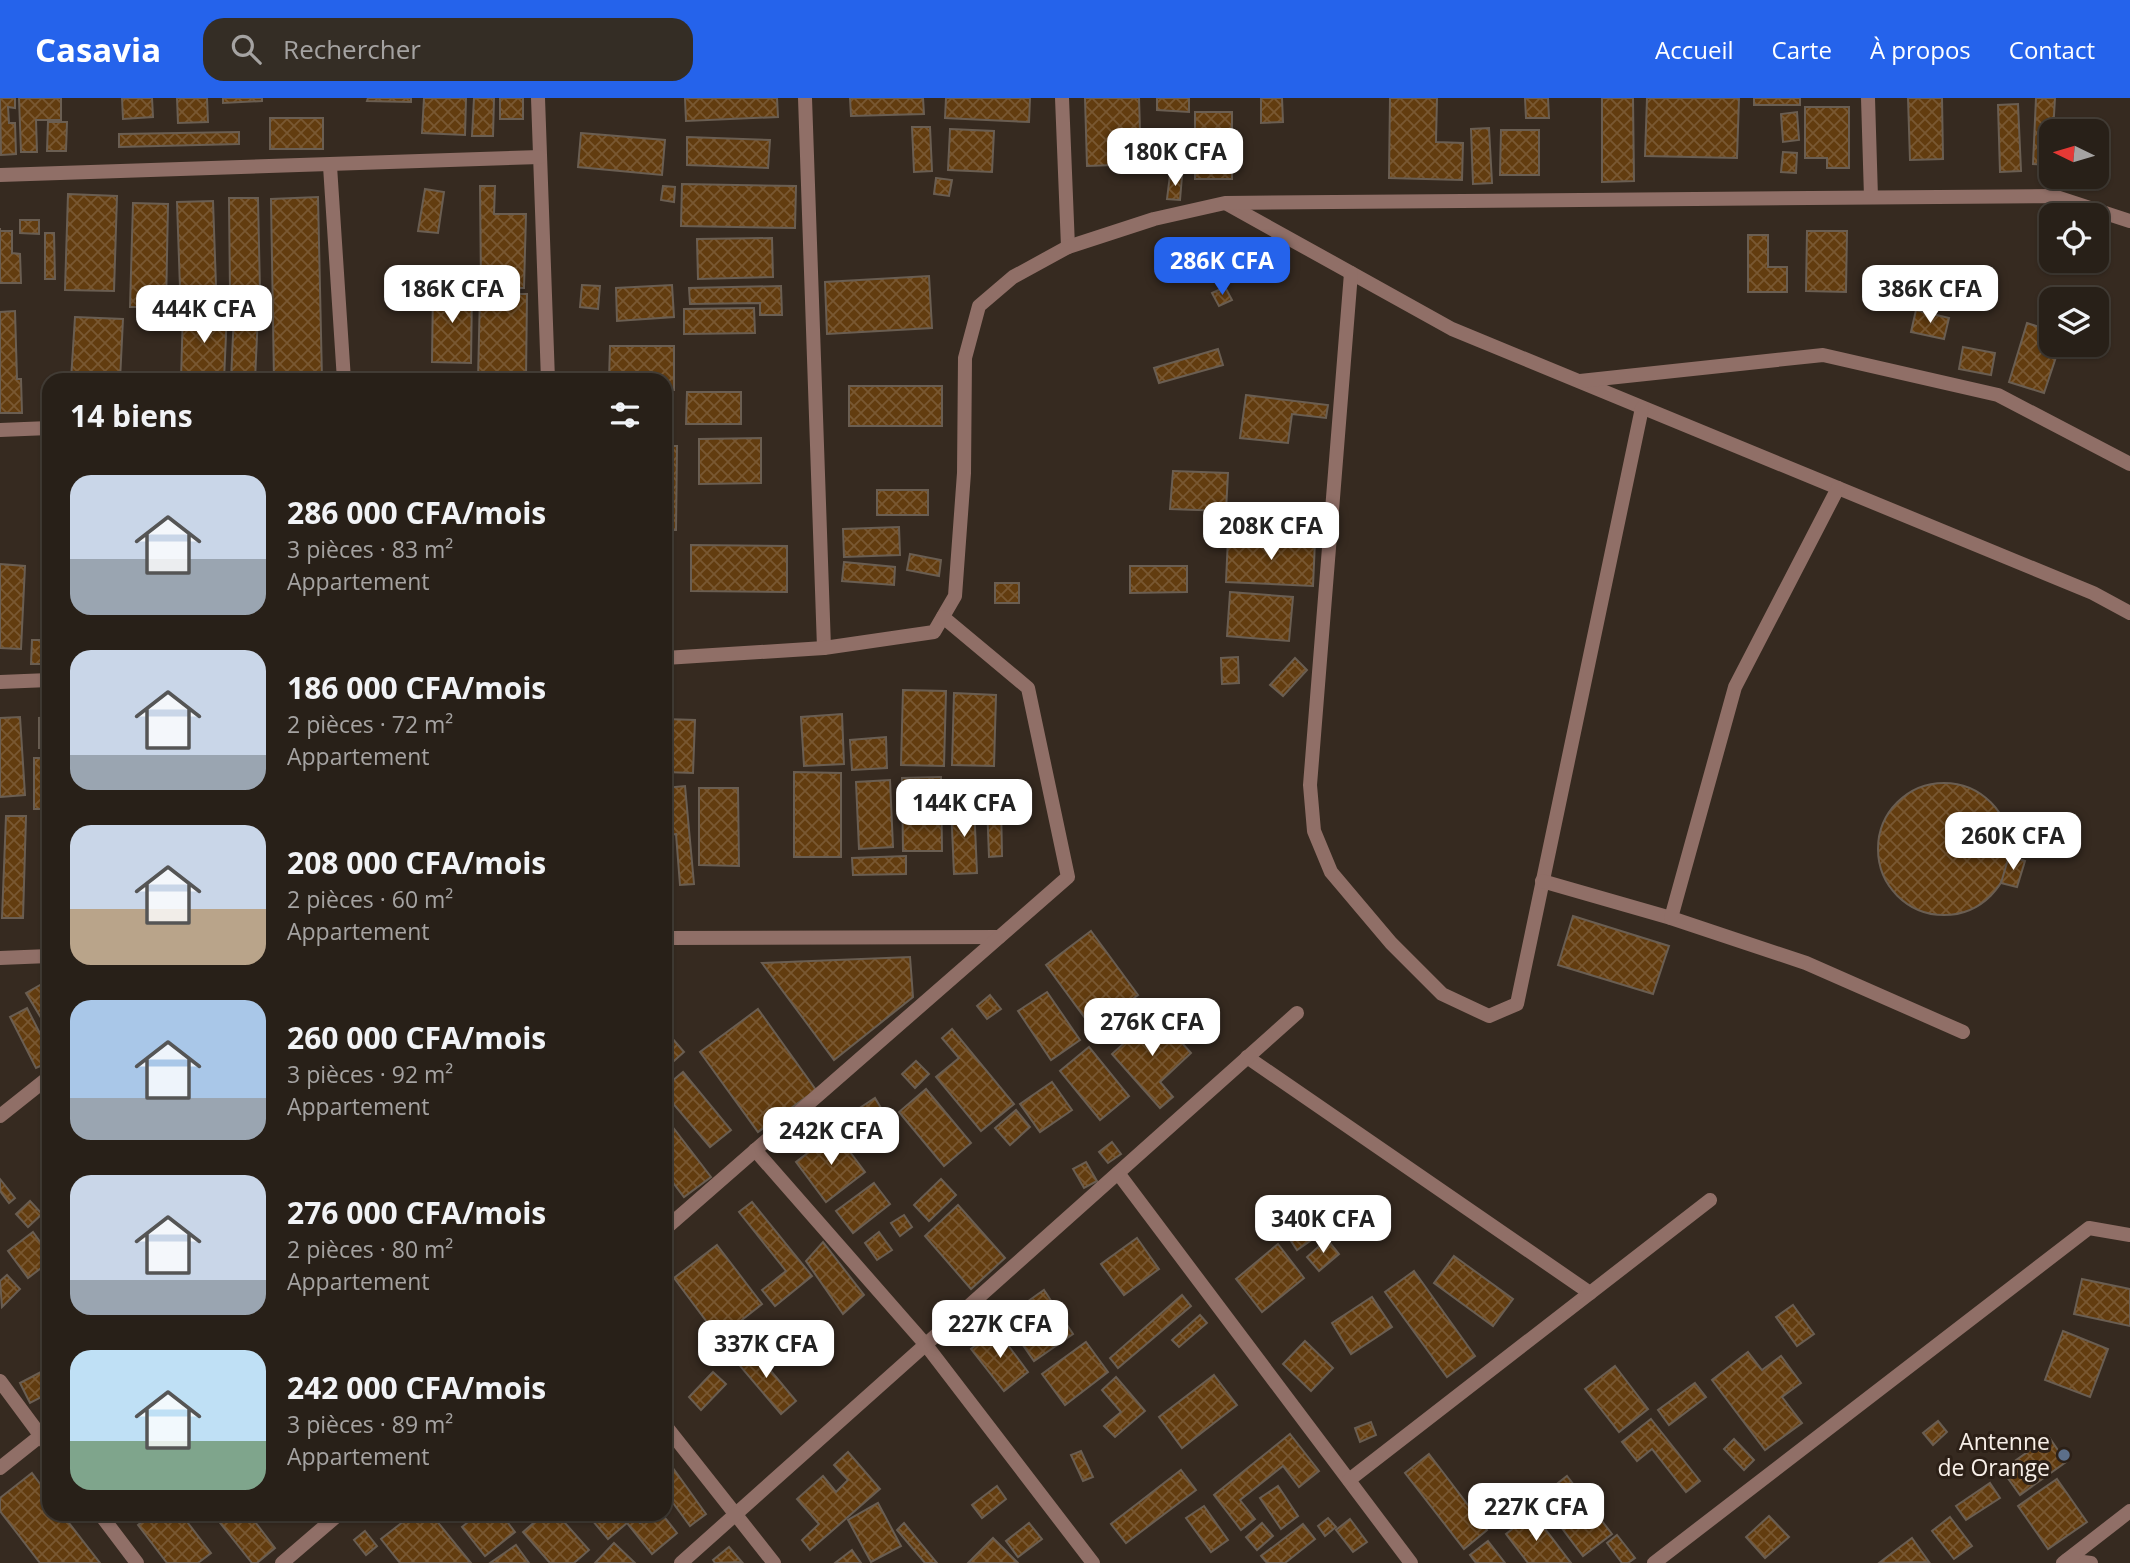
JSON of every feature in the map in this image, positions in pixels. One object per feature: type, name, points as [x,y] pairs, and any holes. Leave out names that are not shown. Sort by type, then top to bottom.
[{"type":"street","points":[[538,98],[548,373]]},
{"type":"street","points":[[805,98],[824,648]]},
{"type":"street","points":[[1062,98],[1068,247]]},
{"type":"street","points":[[1868,98],[1871,197]]},
{"type":"street","points":[[0,175],[540,157]]},
{"type":"street","points":[[330,166],[344,373]]},
{"type":"street","points":[[672,658],[824,648],[934,632],[955,596],[964,473],[965,358],[979,306],[1013,277],[1068,247],[1154,219],[1225,203],[2053,196],[2130,221]]},
{"type":"street","points":[[1225,203],[1452,329],[2093,593],[2130,613]]},
{"type":"street","points":[[1351,273],[1310,785],[1314,831],[1331,872],[1391,943],[1442,994],[1489,1016],[1517,1004],[1642,408]]},
{"type":"street","points":[[1577,381],[1823,355],[1998,395],[2130,464]]},
{"type":"street","points":[[0,429],[42,428]]},
{"type":"street","points":[[1671,918],[1735,687],[1838,488]]},
{"type":"street","points":[[672,1223],[1068,877],[1028,688],[943,617]]},
{"type":"street","points":[[0,682],[42,680]]},
{"type":"street","points":[[1542,881],[1671,918],[1806,963],[1963,1031]]},
{"type":"street","points":[[672,939],[999,937]]},
{"type":"street","points":[[0,958],[42,956]]},
{"type":"street","points":[[681,1563],[1297,1013]]},
{"type":"street","points":[[1247,1057],[1590,1293]]},
{"type":"street","points":[[0,1116],[42,1083]]},
{"type":"street","points":[[755,1150],[926,1345],[1093,1563]]},
{"type":"street","points":[[1118,1173],[1411,1563]]},
{"type":"street","points":[[1349,1480],[1710,1200]]},
{"type":"street","points":[[1654,1563],[2089,1228],[2130,1235]]},
{"type":"street","points":[[0,1381],[42,1432]]},
{"type":"street","points":[[672,1435],[774,1563]]},
{"type":"street","points":[[0,1468],[42,1440]]},
{"type":"street","points":[[2065,1561],[2130,1511]]},
{"type":"street","points":[[105,1521],[137,1563]]},
{"type":"street","points":[[282,1563],[331,1521]]},
{"type":"street","points":[[2065,1561],[2091,1563]]},
{"type":"building","points":[[0,98],[15,98],[15,108],[8,107],[9,123],[15,123],[16,154],[1,155]]},
{"type":"building","points":[[19,98],[61,98],[61,120],[36,120],[37,152],[21,152]]},
{"type":"building","points":[[122,98],[152,98],[153,117],[123,119]]},
{"type":"building","points":[[177,98],[207,98],[208,122],[178,123]]},
{"type":"building","points":[[223,98],[262,98],[262,101],[223,103]]},
{"type":"building","points":[[368,98],[411,98],[411,102],[367,101]]},
{"type":"building","points":[[424,98],[466,98],[465,135],[422,133]]},
{"type":"building","points":[[474,98],[494,98],[493,136],[472,136]]},
{"type":"building","points":[[500,98],[523,98],[523,119],[500,119]]},
{"type":"building","points":[[685,98],[777,98],[778,117],[686,121]]},
{"type":"building","points":[[850,98],[923,98],[924,114],[851,116]]},
{"type":"building","points":[[946,98],[1030,98],[1029,122],[945,118]]},
{"type":"building","points":[[1085,98],[1139,98],[1141,164],[1087,166]]},
{"type":"building","points":[[1157,98],[1189,98],[1189,112],[1157,110]]},
{"type":"building","points":[[1261,98],[1282,98],[1283,122],[1261,123]]},
{"type":"building","points":[[1390,98],[1437,98],[1436,142],[1463,143],[1462,180],[1389,178]]},
{"type":"building","points":[[1525,98],[1548,98],[1549,118],[1526,118]]},
{"type":"building","points":[[1602,98],[1633,98],[1634,181],[1602,182]]},
{"type":"building","points":[[1647,98],[1739,98],[1737,158],[1645,156]]},
{"type":"building","points":[[1754,98],[1800,98],[1800,105],[1754,105]]},
{"type":"building","points":[[1908,98],[1942,98],[1943,159],[1910,160]]},
{"type":"building","points":[[2036,98],[2055,98],[2054,119],[2039,119],[2039,164],[2033,164]]},
{"type":"building","points":[[2018,104],[2021,171],[2000,172],[1998,105]]},
{"type":"building","points":[[1805,107],[1849,107],[1849,168],[1827,168],[1827,158],[1805,158]]},
{"type":"building","points":[[1195,112],[1232,112],[1232,179],[1195,179]]},
{"type":"building","points":[[1797,112],[1799,140],[1783,142],[1781,114]]},
{"type":"building","points":[[270,118],[323,118],[323,149],[270,149]]},
{"type":"building","points":[[48,122],[67,122],[66,151],[47,151]]},
{"type":"building","points":[[912,127],[930,127],[932,171],[914,172]]},
{"type":"building","points":[[1489,128],[1492,183],[1473,184],[1471,129]]},
{"type":"building","points":[[950,129],[994,131],[992,172],[948,170]]},
{"type":"building","points":[[1501,130],[1539,130],[1539,175],[1500,175]]},
{"type":"building","points":[[239,132],[239,144],[119,147],[119,134]]},
{"type":"building","points":[[581,133],[665,140],[662,175],[578,167]]},
{"type":"building","points":[[687,137],[770,140],[768,168],[687,165]]},
{"type":"building","points":[[1783,152],[1797,153],[1796,173],[1781,172]]},
{"type":"building","points":[[1170,175],[1182,176],[1180,200],[1167,199]]},
{"type":"building","points":[[936,178],[952,180],[949,196],[934,194]]},
{"type":"building","points":[[682,184],[796,186],[795,228],[681,226]]},
{"type":"building","points":[[480,186],[495,186],[494,214],[526,214],[524,288],[481,287]]},
{"type":"building","points":[[663,186],[675,187],[674,202],[661,200]]},
{"type":"building","points":[[425,189],[444,192],[438,233],[418,231]]},
{"type":"building","points":[[68,194],[117,196],[114,291],[65,290]]},
{"type":"building","points":[[318,197],[322,373],[274,373],[271,199]]},
{"type":"building","points":[[229,198],[258,198],[260,293],[230,293]]},
{"type":"building","points":[[213,201],[216,286],[180,288],[177,202]]},
{"type":"building","points":[[133,203],[168,204],[166,307],[130,307]]},
{"type":"building","points":[[20,220],[39,220],[39,234],[20,233]]},
{"type":"building","points":[[0,231],[12,231],[12,253],[20,254],[21,283],[0,283]]},
{"type":"building","points":[[1807,231],[1847,231],[1846,292],[1806,291]]},
{"type":"building","points":[[45,233],[54,233],[55,279],[45,279]]},
{"type":"building","points":[[1748,235],[1768,235],[1768,267],[1787,267],[1787,292],[1748,292]]},
{"type":"building","points":[[772,238],[773,277],[698,279],[697,239]]},
{"type":"building","points":[[929,276],[932,328],[827,334],[825,282]]},
{"type":"building","points":[[582,285],[600,286],[598,309],[580,307]]},
{"type":"building","points":[[672,285],[674,317],[617,321],[616,288]]},
{"type":"building","points":[[781,286],[782,315],[760,315],[760,303],[690,304],[689,288]]},
{"type":"building","points":[[433,287],[472,288],[471,363],[432,362]]},
{"type":"building","points":[[1225,287],[1232,300],[1219,306],[1212,293]]},
{"type":"building","points":[[480,294],[527,294],[526,373],[478,373]]},
{"type":"building","points":[[754,308],[755,333],[684,334],[684,309]]},
{"type":"building","points":[[183,310],[227,312],[224,373],[181,373]]},
{"type":"building","points":[[1916,310],[1949,318],[1944,339],[1911,332]]},
{"type":"building","points":[[15,311],[17,379],[21,379],[22,413],[0,413],[0,312]]},
{"type":"building","points":[[234,313],[258,314],[255,373],[231,373]]},
{"type":"building","points":[[75,317],[123,319],[120,373],[71,373]]},
{"type":"building","points":[[2027,323],[2039,327],[2039,357],[2056,357],[2044,393],[2009,382]]},
{"type":"building","points":[[610,346],[674,346],[674,390],[672,373],[609,373]]},
{"type":"building","points":[[1963,347],[1995,353],[1991,375],[1959,369]]},
{"type":"building","points":[[1218,349],[1223,365],[1159,383],[1154,368]]},
{"type":"building","points":[[849,386],[942,386],[942,426],[849,426]]},
{"type":"building","points":[[687,392],[741,392],[741,424],[686,424]]},
{"type":"building","points":[[1246,395],[1328,405],[1326,418],[1292,414],[1288,443],[1240,438]]},
{"type":"building","points":[[761,438],[761,483],[699,484],[699,439]]},
{"type":"building","points":[[672,446],[677,446],[676,530],[672,530]]},
{"type":"building","points":[[1173,471],[1228,473],[1226,511],[1170,509]]},
{"type":"building","points":[[877,490],[928,490],[928,515],[877,515]]},
{"type":"building","points":[[899,527],[900,555],[844,557],[843,529]]},
{"type":"building","points":[[1228,538],[1315,541],[1313,586],[1226,582]]},
{"type":"building","points":[[691,545],[787,546],[787,592],[691,591]]},
{"type":"building","points":[[910,554],[941,560],[939,576],[907,570]]},
{"type":"building","points":[[844,562],[895,567],[894,585],[842,581]]},
{"type":"building","points":[[0,564],[25,566],[21,649],[0,648]]},
{"type":"building","points":[[1130,566],[1187,566],[1187,592],[1130,593]]},
{"type":"building","points":[[995,583],[1019,583],[1019,603],[995,603]]},
{"type":"building","points":[[1230,592],[1293,597],[1289,641],[1227,636]]},
{"type":"building","points":[[32,640],[42,640],[42,664],[31,664]]},
{"type":"building","points":[[1238,657],[1239,683],[1222,684],[1221,658]]},
{"type":"building","points":[[1295,658],[1307,670],[1283,696],[1270,685]]},
{"type":"building","points":[[903,690],[946,691],[944,766],[901,765]]},
{"type":"building","points":[[954,693],[996,695],[994,766],[952,765]]},
{"type":"building","points":[[842,714],[844,764],[804,766],[801,717]]},
{"type":"building","points":[[20,717],[25,795],[0,797],[0,718]]},
{"type":"building","points":[[39,718],[42,718],[42,748],[39,748]]},
{"type":"building","points":[[672,719],[695,720],[693,773],[672,772]]},
{"type":"building","points":[[886,737],[887,768],[852,770],[850,740]]},
{"type":"building","points":[[34,758],[42,758],[42,809],[34,809]]},
{"type":"building","points":[[794,772],[841,773],[841,857],[794,857]]},
{"type":"building","points":[[941,777],[942,851],[903,851],[902,778]]},
{"type":"building","points":[[890,780],[893,847],[859,849],[856,782]]},
{"type":"building","points":[[1944,783],[1969,788],[1990,803],[2005,824],[2010,849],[2005,874],[1990,895],[1969,910],[1944,915],[1919,910],[1898,895],[1883,874],[1878,849],[1883,824],[1898,803],[1919,788]]},
{"type":"building","points":[[685,786],[694,884],[680,885],[676,834],[672,835],[672,787]]},
{"type":"building","points":[[699,788],[738,788],[739,866],[699,865]]},
{"type":"building","points":[[1001,803],[1002,856],[989,857],[987,804]]},
{"type":"building","points":[[974,804],[977,873],[954,874],[951,805]]},
{"type":"building","points":[[6,816],[26,816],[23,918],[2,918]]},
{"type":"building","points":[[906,856],[906,874],[853,875],[852,858]]},
{"type":"building","points":[[2009,856],[2025,861],[2017,887],[2001,883]]},
{"type":"building","points":[[1573,916],[1669,946],[1653,994],[1558,965]]},
{"type":"building","points":[[1091,931],[1138,995],[1093,1029],[1046,965]]},
{"type":"building","points":[[910,957],[913,997],[834,1060],[762,963]]},
{"type":"building","points":[[42,984],[42,1019],[26,993]]},
{"type":"building","points":[[1047,992],[1080,1040],[1051,1060],[1018,1011]]},
{"type":"building","points":[[990,995],[1001,1009],[987,1019],[977,1006]]},
{"type":"building","points":[[27,1008],[42,1037],[42,1065],[36,1068],[10,1017]]},
{"type":"building","points":[[758,1009],[816,1090],[758,1132],[700,1052]]},
{"type":"building","points":[[1156,1014],[1191,1053],[1160,1082],[1173,1097],[1160,1108],[1112,1054]]},
{"type":"building","points":[[952,1029],[1014,1104],[981,1131],[936,1077],[959,1058],[942,1038]]},
{"type":"building","points":[[672,1038],[684,1052],[672,1063]]},
{"type":"building","points":[[1089,1047],[1129,1096],[1100,1120],[1060,1071]]},
{"type":"building","points":[[916,1061],[929,1074],[915,1088],[902,1074]]},
{"type":"building","points":[[683,1072],[731,1130],[710,1147],[672,1102],[672,1081]]},
{"type":"building","points":[[1052,1082],[1072,1110],[1040,1132],[1020,1104]]},
{"type":"building","points":[[926,1089],[971,1143],[944,1166],[899,1112]]},
{"type":"building","points":[[875,1098],[884,1113],[861,1127],[852,1113]]},
{"type":"building","points":[[1016,1110],[1030,1127],[1010,1145],[995,1128]]},
{"type":"building","points":[[672,1126],[711,1177],[684,1197],[672,1181]]},
{"type":"building","points":[[835,1132],[865,1172],[826,1202],[796,1162]]},
{"type":"building","points":[[1112,1142],[1121,1154],[1108,1163],[1099,1152]]},
{"type":"building","points":[[1086,1162],[1097,1181],[1084,1188],[1073,1169]]},
{"type":"building","points":[[0,1179],[15,1198],[9,1203],[0,1191]]},
{"type":"building","points":[[941,1179],[956,1195],[929,1221],[914,1205]]},
{"type":"building","points":[[874,1183],[890,1204],[853,1233],[836,1211]]},
{"type":"building","points":[[30,1201],[42,1214],[28,1227],[16,1214]]},
{"type":"building","points":[[752,1202],[812,1276],[775,1306],[762,1290],[786,1271],[739,1212]]},
{"type":"building","points":[[958,1205],[1005,1258],[971,1289],[925,1236]]},
{"type":"building","points":[[904,1215],[912,1227],[900,1236],[891,1223]]},
{"type":"building","points":[[1312,1217],[1323,1232],[1297,1250],[1287,1235]]},
{"type":"building","points":[[33,1232],[42,1244],[42,1267],[28,1278],[8,1251]]},
{"type":"building","points":[[879,1232],[892,1250],[877,1260],[865,1243]]},
{"type":"building","points":[[1137,1238],[1159,1269],[1124,1295],[1101,1264]]},
{"type":"building","points":[[1327,1239],[1339,1254],[1319,1271],[1307,1257]]},
{"type":"building","points":[[823,1242],[864,1295],[843,1314],[806,1261]]},
{"type":"building","points":[[1278,1244],[1304,1278],[1262,1312],[1236,1279]]},
{"type":"building","points":[[717,1245],[762,1304],[719,1338],[674,1278]]},
{"type":"building","points":[[1454,1256],[1513,1299],[1493,1326],[1434,1283]]},
{"type":"building","points":[[1414,1271],[1475,1356],[1447,1377],[1385,1292]]},
{"type":"building","points":[[7,1275],[20,1289],[2,1307],[0,1281]]},
{"type":"building","points":[[2082,1279],[2130,1289],[2130,1326],[2074,1314]]},
{"type":"building","points":[[1044,1290],[1073,1334],[1034,1361],[1004,1318]]},
{"type":"building","points":[[1182,1295],[1191,1306],[1118,1368],[1110,1358]]},
{"type":"building","points":[[1372,1297],[1392,1327],[1351,1354],[1332,1323]]},
{"type":"building","points":[[1793,1305],[1814,1334],[1797,1346],[1776,1317]]},
{"type":"building","points":[[1200,1315],[1207,1323],[1179,1347],[1172,1340]]},
{"type":"building","points":[[996,1329],[1028,1372],[1004,1391],[971,1349]]},
{"type":"building","points":[[2063,1331],[2108,1349],[2090,1397],[2045,1380]]},
{"type":"building","points":[[1305,1341],[1333,1368],[1311,1391],[1283,1364]]},
{"type":"building","points":[[1086,1342],[1108,1372],[1065,1405],[1042,1374]]},
{"type":"building","points":[[751,1347],[796,1401],[781,1414],[735,1360]]},
{"type":"building","points":[[1748,1352],[1762,1370],[1781,1356],[1801,1383],[1782,1397],[1802,1423],[1765,1450],[1712,1380]]},
{"type":"building","points":[[1615,1366],[1648,1409],[1619,1432],[1585,1389]]},
{"type":"building","points":[[41,1372],[42,1397],[30,1403],[20,1383]]},
{"type":"building","points":[[713,1372],[726,1384],[701,1410],[689,1397]]},
{"type":"building","points":[[1214,1375],[1237,1405],[1182,1448],[1159,1417]]},
{"type":"building","points":[[1116,1377],[1145,1411],[1115,1437],[1104,1426],[1121,1412],[1102,1390]]},
{"type":"building","points":[[1695,1383],[1706,1397],[1669,1425],[1658,1410]]},
{"type":"building","points":[[1651,1419],[1700,1481],[1686,1492],[1652,1449],[1637,1461],[1622,1442]]},
{"type":"building","points":[[1938,1421],[1947,1432],[1933,1445],[1923,1433]]},
{"type":"building","points":[[1371,1422],[1376,1435],[1360,1442],[1355,1428]]},
{"type":"building","points":[[1290,1434],[1319,1471],[1299,1487],[1283,1466],[1240,1500],[1255,1519],[1241,1530],[1214,1495]]},
{"type":"building","points":[[2049,1437],[2066,1462],[2020,1495],[2002,1470]]},
{"type":"building","points":[[1734,1439],[1754,1460],[1744,1470],[1724,1449]]},
{"type":"building","points":[[1081,1451],[1093,1477],[1083,1481],[1071,1455]]},
{"type":"building","points":[[848,1452],[880,1489],[810,1550],[802,1540],[819,1524],[797,1499],[823,1476],[836,1492],[848,1480],[834,1465]]},
{"type":"building","points":[[1429,1454],[1487,1530],[1464,1549],[1405,1473]]},
{"type":"building","points":[[672,1467],[706,1514],[690,1526],[672,1502]]},
{"type":"building","points":[[1181,1470],[1196,1490],[1126,1543],[1111,1524]]},
{"type":"building","points":[[32,1473],[42,1487],[42,1521],[67,1521],[100,1563],[40,1563],[0,1511],[0,1498]]},
{"type":"building","points":[[1567,1476],[1612,1534],[1583,1556],[1539,1498]]},
{"type":"building","points":[[2057,1479],[2087,1522],[2048,1549],[2018,1506]]},
{"type":"building","points":[[1990,1483],[2000,1498],[1966,1520],[1956,1506]]},
{"type":"building","points":[[997,1486],[1006,1499],[982,1518],[972,1505]]},
{"type":"building","points":[[1278,1486],[1298,1516],[1281,1529],[1260,1498]]},
{"type":"building","points":[[878,1503],[901,1546],[871,1562],[848,1520]]},
{"type":"building","points":[[1204,1506],[1228,1540],[1211,1552],[1186,1518]]},
{"type":"building","points":[[1533,1513],[1571,1563],[1528,1563],[1506,1534]]},
{"type":"building","points":[[1769,1516],[1789,1537],[1765,1558],[1746,1537]]},
{"type":"building","points":[[1950,1517],[1972,1546],[1954,1559],[1932,1531]]},
{"type":"building","points":[[1328,1518],[1336,1527],[1325,1536],[1318,1526]]},
{"type":"building","points":[[1350,1519],[1367,1542],[1353,1552],[1336,1530]]},
{"type":"building","points":[[143,1521],[186,1521],[211,1553],[198,1563],[167,1563],[138,1525]]},
{"type":"building","points":[[219,1521],[254,1521],[275,1548],[257,1563],[252,1563]]},
{"type":"building","points":[[404,1521],[437,1521],[471,1563],[400,1563],[381,1539]]},
{"type":"building","points":[[469,1521],[506,1521],[515,1532],[485,1556],[462,1527]]},
{"type":"building","points":[[536,1521],[563,1521],[589,1550],[574,1563],[550,1563],[523,1532]]},
{"type":"building","points":[[593,1521],[668,1521],[677,1533],[652,1554],[627,1523],[608,1539]]},
{"type":"building","points":[[904,1523],[937,1563],[925,1563],[897,1530]]},
{"type":"building","points":[[1029,1523],[1042,1539],[1018,1557],[1006,1541]]},
{"type":"building","points":[[1262,1523],[1273,1536],[1257,1550],[1246,1537]]},
{"type":"building","points":[[1303,1524],[1315,1539],[1285,1563],[1267,1563],[1261,1556]]},
{"type":"building","points":[[365,1531],[377,1546],[366,1555],[354,1540]]},
{"type":"building","points":[[1617,1535],[1635,1558],[1628,1563],[1622,1563],[1607,1543]]},
{"type":"building","points":[[993,1538],[1018,1563],[968,1563]]},
{"type":"building","points":[[1912,1538],[1929,1562],[1879,1563]]},
{"type":"building","points":[[1488,1541],[1505,1563],[1476,1563],[1470,1555]]},
{"type":"building","points":[[614,1543],[635,1563],[595,1563]]},
{"type":"building","points":[[516,1545],[529,1563],[490,1563]]},
{"type":"building","points":[[729,1547],[742,1562],[715,1563],[713,1560]]},
{"type":"building","points":[[852,1550],[861,1563],[835,1563]]},
{"type":"place","name":"Antenne de Orange","points":[[2064,1455]]}]
